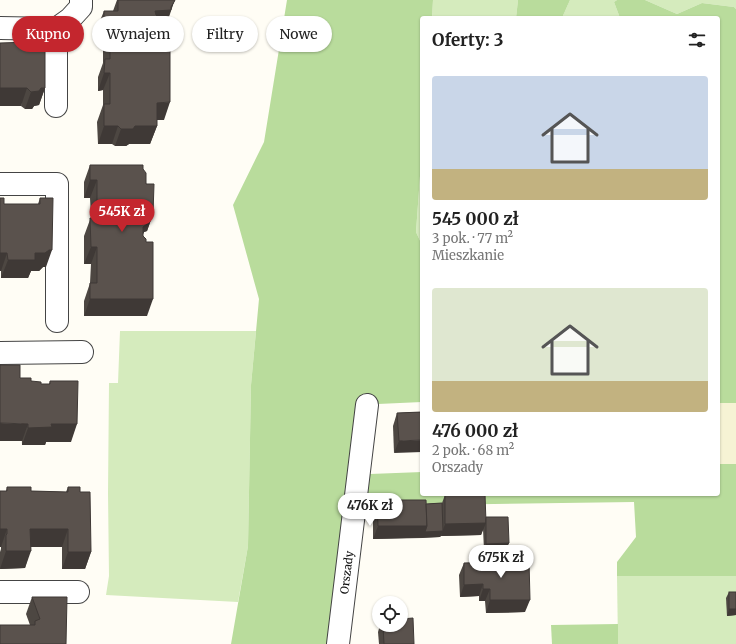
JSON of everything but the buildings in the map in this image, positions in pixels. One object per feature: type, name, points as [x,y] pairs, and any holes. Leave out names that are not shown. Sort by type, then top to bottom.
[{"type":"street","points":[[73,16],[81,6],[81,0]]},
{"type":"street","points":[[0,28],[12,28]]},
{"type":"street","points":[[56,52],[56,106]]},
{"type":"street","points":[[0,184],[57,184],[56,320]]},
{"type":"street","points":[[0,353],[82,352]]},
{"type":"street","name":"Orszady","points":[[338,644],[367,405]]},
{"type":"street","points":[[0,592],[78,592]]},
{"type":"shaded area","points":[[720,403],[736,403],[736,464],[720,464]]},
{"type":"green space","points":[[287,0],[433,0],[432,16],[420,16],[420,176],[416,232],[420,241],[420,402],[378,404],[356,402],[350,468],[328,644],[231,644],[248,546],[251,385],[259,299],[233,205],[264,142],[279,52],[332,52],[332,16],[284,16]]},
{"type":"green space","points":[[433,0],[518,0],[516,16],[432,16]]},
{"type":"green space","points":[[518,0],[570,0],[563,16],[516,16]]},
{"type":"green space","points":[[570,0],[617,0],[614,2],[619,16],[563,16]]},
{"type":"green space","points":[[617,0],[645,0],[677,14],[702,3],[734,7],[736,9],[736,403],[720,403],[720,16],[619,16],[614,2]]},
{"type":"green space","points":[[645,0],[736,0],[736,9],[734,7],[702,3],[677,14]]},
{"type":"green space","points":[[420,176],[420,241],[416,232]]},
{"type":"green space","points":[[120,331],[256,331],[251,385],[248,546],[238,602],[106,595],[109,576],[109,383],[118,383]]},
{"type":"green space","points":[[720,464],[736,464],[736,576],[617,576],[617,562],[636,537],[634,502],[365,506],[370,474],[420,472],[420,496],[720,496]]},
{"type":"green space","points":[[617,576],[736,576],[736,644],[618,644]]},
{"type":"green space","points":[[618,624],[618,644],[552,644],[551,625]]}]
